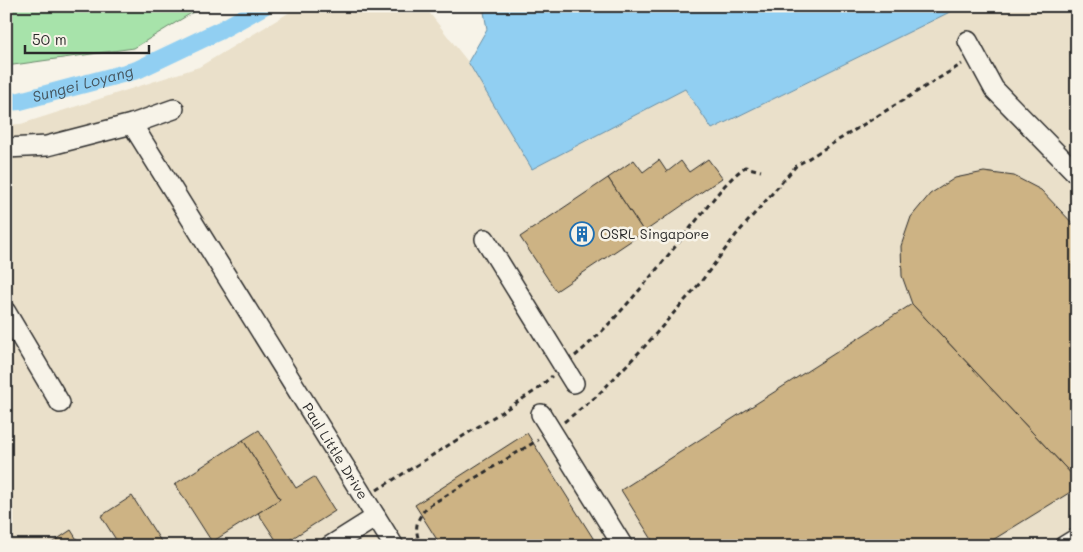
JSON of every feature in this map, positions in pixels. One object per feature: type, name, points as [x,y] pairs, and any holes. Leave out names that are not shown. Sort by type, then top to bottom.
[{"type":"lane","points":[[968,40],[994,89],[1077,174]]},
{"type":"lane","points":[[6,148],[47,146],[132,124],[174,109]]},
{"type":"lane","name":"Paul Little Drive","points":[[132,124],[394,546]]},
{"type":"lane","points":[[485,240],[574,383]]},
{"type":"lane","points":[[6,312],[60,403]]},
{"type":"lane","points":[[541,414],[623,546]]},
{"type":"lane","points":[[330,546],[376,517]]},
{"type":"lane","points":[[1064,546],[1077,538]]},
{"type":"path","points":[[421,546],[415,531],[417,519],[427,507],[552,431],[597,396],[646,346],[700,284],[736,235],[796,166],[962,64]]},
{"type":"path","points":[[364,498],[535,391],[604,332],[704,211],[725,182],[745,166],[761,172]]},
{"type":"shaded area","points":[[300,6],[424,6],[468,62],[532,169],[685,89],[713,129],[962,6],[1077,6],[1077,546],[6,546],[6,125],[21,124],[199,67]]},
{"type":"green space","points":[[6,6],[203,6],[134,48],[6,66]]},
{"type":"water","points":[[483,6],[962,6],[712,129],[685,89],[532,169],[468,62],[487,29]]},
{"type":"building","name":"OSRL Singapore","points":[[708,159],[722,178],[644,232],[608,178],[634,160],[643,172],[659,160],[667,172],[681,161],[689,172]]},
{"type":"building","points":[[984,172],[1014,176],[1041,190],[1077,228],[1077,480],[912,304],[902,276],[901,246],[911,217],[930,194],[955,178]]},
{"type":"building","name":"OSRL Singapore","points":[[608,178],[644,232],[556,291],[520,237]]},
{"type":"building","points":[[912,304],[1077,480],[1077,488],[983,546],[656,546],[621,490]]},
{"type":"building","points":[[259,430],[296,488],[314,477],[335,511],[280,546],[258,513],[280,499],[243,440]]},
{"type":"building","points":[[527,433],[598,546],[441,546],[415,505]]},
{"type":"building","points":[[243,440],[280,499],[212,542],[175,484]]},
{"type":"building","points":[[132,496],[164,546],[120,546],[101,516]]},
{"type":"building","points":[[71,530],[81,546],[47,546]]},
{"type":"waterway","name":"Sungei Loyang","points":[[6,102],[20,101],[137,70],[221,30],[264,6]]},
{"type":"place","name":"OSRL Singapore","points":[[582,234]]}]
